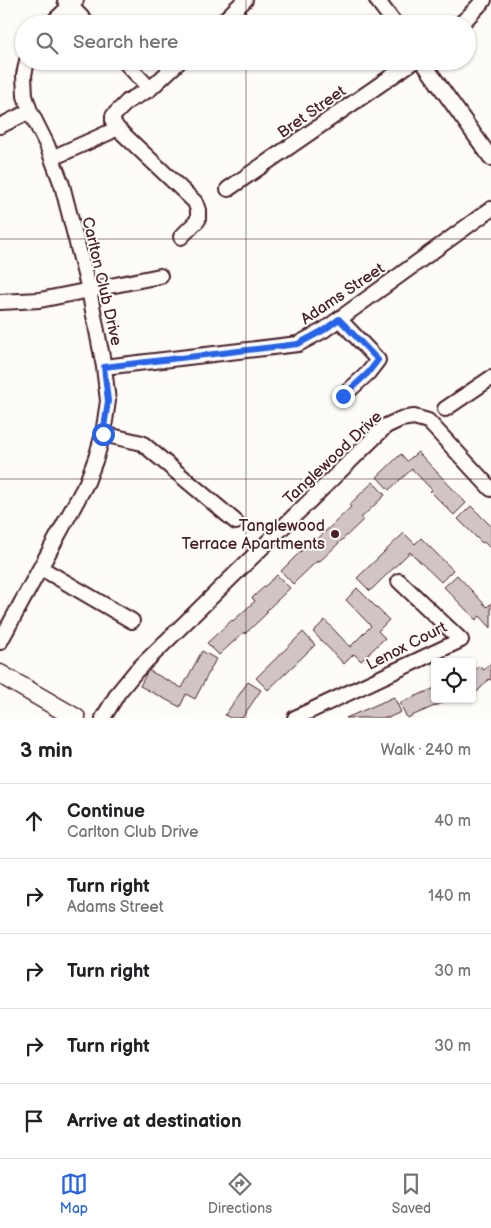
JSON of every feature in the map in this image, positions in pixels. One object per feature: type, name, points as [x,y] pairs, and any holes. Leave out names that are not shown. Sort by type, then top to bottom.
[{"type":"main road","points":[[0,674],[76,718]]},
{"type":"street","points":[[229,15],[245,0]]},
{"type":"street","points":[[377,0],[388,15]]},
{"type":"street","points":[[470,15],[484,0]]},
{"type":"street","points":[[59,15],[70,2],[81,15]]},
{"type":"street","name":"Carlton Club Drive","points":[[0,642],[87,482],[103,434],[108,401],[104,367],[89,290],[62,184],[25,96],[25,70]]},
{"type":"street","points":[[132,70],[150,89]]},
{"type":"street","points":[[170,70],[150,89],[128,100],[113,116],[113,122],[117,128],[195,202],[198,210],[198,220],[181,237]]},
{"type":"street","name":"Bret Street","points":[[228,190],[401,70]]},
{"type":"street","points":[[428,70],[491,158]]},
{"type":"street","points":[[0,126],[30,111]]},
{"type":"street","points":[[52,158],[117,128]]},
{"type":"street","name":"Adams Street","points":[[104,367],[298,344],[324,330],[491,209]]},
{"type":"street","points":[[0,302],[40,300],[160,276]]},
{"type":"street","points":[[339,319],[378,360],[368,373],[343,396]]},
{"type":"street","points":[[445,409],[491,378]]},
{"type":"street","name":"Tanglewood Drive","points":[[103,718],[118,693],[136,671],[386,426],[401,419],[414,417],[428,421],[491,489]]},
{"type":"street","points":[[103,434],[142,442],[236,522]]},
{"type":"street","points":[[41,568],[132,621]]},
{"type":"street","name":"Lenox Court","points":[[295,718],[461,640],[399,580]]},
{"type":"building","points":[[418,452],[466,503],[454,515],[430,491],[432,490],[412,469],[389,490],[377,477],[401,454],[407,461]]},
{"type":"building","name":"Tanglewood Terrace Apartments","points":[[373,482],[385,495],[361,518],[363,520],[293,584],[281,571],[351,507],[349,505]]},
{"type":"building","points":[[471,506],[491,526],[491,549],[484,542],[482,543],[458,519]]},
{"type":"building","points":[[404,533],[415,544],[421,538],[453,570],[441,582],[410,552],[370,591],[357,578]]},
{"type":"building","name":"Tanglewood Terrace Apartments","points":[[277,575],[290,588],[245,634],[244,632],[219,655],[207,643],[255,601],[252,598]]},
{"type":"building","points":[[457,575],[487,607],[491,603],[491,628],[480,616],[476,620],[444,587]]},
{"type":"building","points":[[357,588],[389,620],[378,631],[385,638],[361,661],[354,654],[344,664],[313,632],[325,620],[350,647],[371,626],[346,600]]},
{"type":"building","points":[[303,632],[315,645],[268,690],[256,678]]},
{"type":"building","points":[[202,651],[216,659],[195,699],[186,694],[180,707],[140,686],[148,670],[182,688]]},
{"type":"building","points":[[491,663],[491,680],[489,679],[477,692],[476,669],[479,666],[484,670]]},
{"type":"building","points":[[248,682],[261,690],[242,718],[230,718],[225,715]]},
{"type":"building","points":[[431,690],[431,703],[442,703],[407,718],[400,703]]},
{"type":"building","points":[[394,697],[401,712],[388,718],[346,718]]},
{"type":"place","name":"Tanglewood Terrace Apartments","points":[[335,534]]},
{"type":"route","points":[[103,434],[108,401],[104,367],[298,344],[324,330],[339,319],[378,360],[368,373],[343,396]]}]
